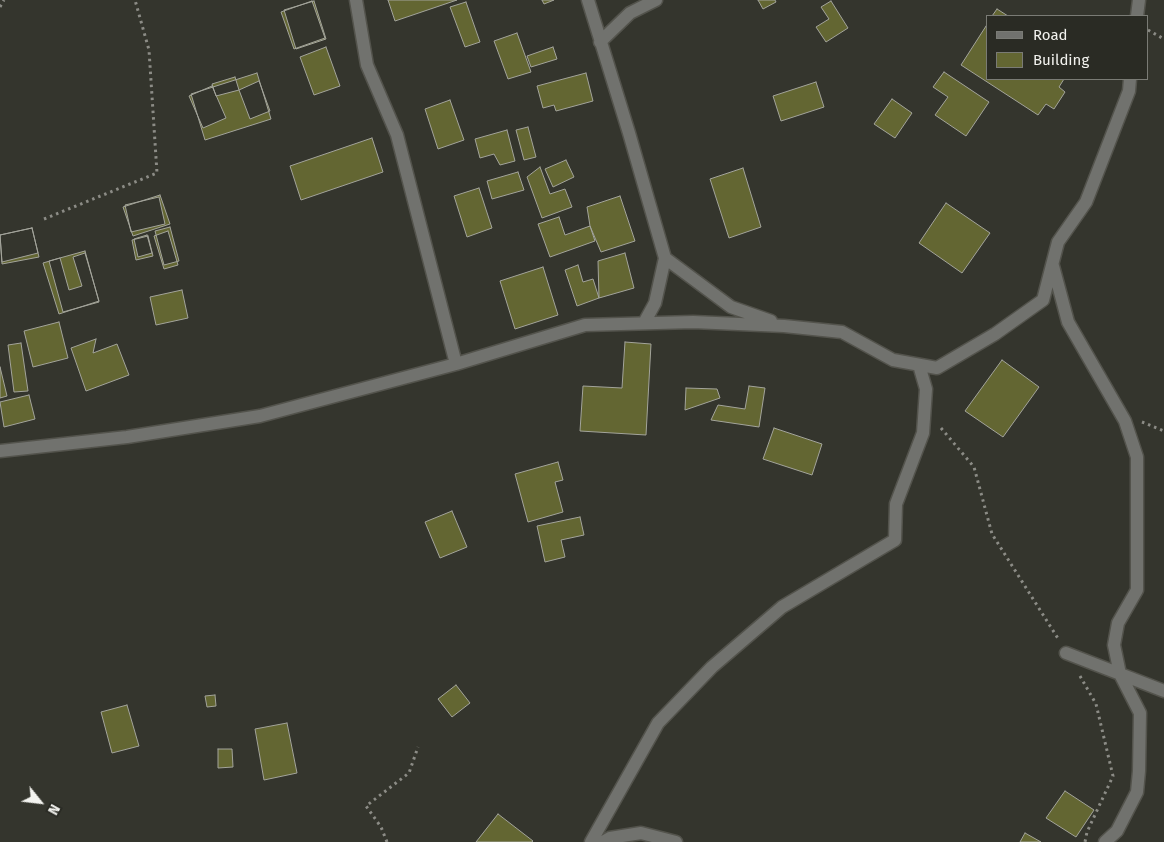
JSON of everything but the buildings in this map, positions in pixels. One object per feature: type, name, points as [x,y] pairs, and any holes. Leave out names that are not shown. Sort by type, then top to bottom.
[{"type":"street","points":[[356,0],[367,65],[397,135],[456,364]]},
{"type":"street","points":[[588,0],[665,258],[654,303],[644,323]]},
{"type":"street","points":[[600,42],[630,13],[656,0]]},
{"type":"street","points":[[1137,15],[1139,0]]},
{"type":"street","points":[[0,451],[127,437],[260,416],[456,364],[585,325],[693,322],[784,326],[842,332],[892,360],[937,368],[995,334],[1043,300],[1058,242],[1086,202],[1129,91],[1130,80]]},
{"type":"street","points":[[665,258],[731,307],[784,326]]},
{"type":"street","points":[[1052,264],[1068,322],[1125,422],[1137,457],[1137,590],[1118,623],[1114,645],[1120,674],[1140,712],[1140,772],[1137,792],[1117,831],[1104,842]]},
{"type":"street","points":[[591,842],[658,722],[712,667],[782,607],[896,540],[896,504],[923,433],[926,390],[919,365]]},
{"type":"street","points":[[1066,653],[1164,691]]},
{"type":"street","points":[[603,842],[610,838],[641,833],[676,842]]},
{"type":"path","points":[[0,7],[4,0]]},
{"type":"path","points":[[44,219],[157,173],[149,50],[135,0]]},
{"type":"path","points":[[1149,31],[1164,39]]},
{"type":"path","points":[[924,408],[974,467],[992,534],[1036,600],[1096,704],[1113,776],[1086,832],[1085,842]]},
{"type":"path","points":[[387,842],[381,827],[366,806],[410,773],[418,747]]}]
